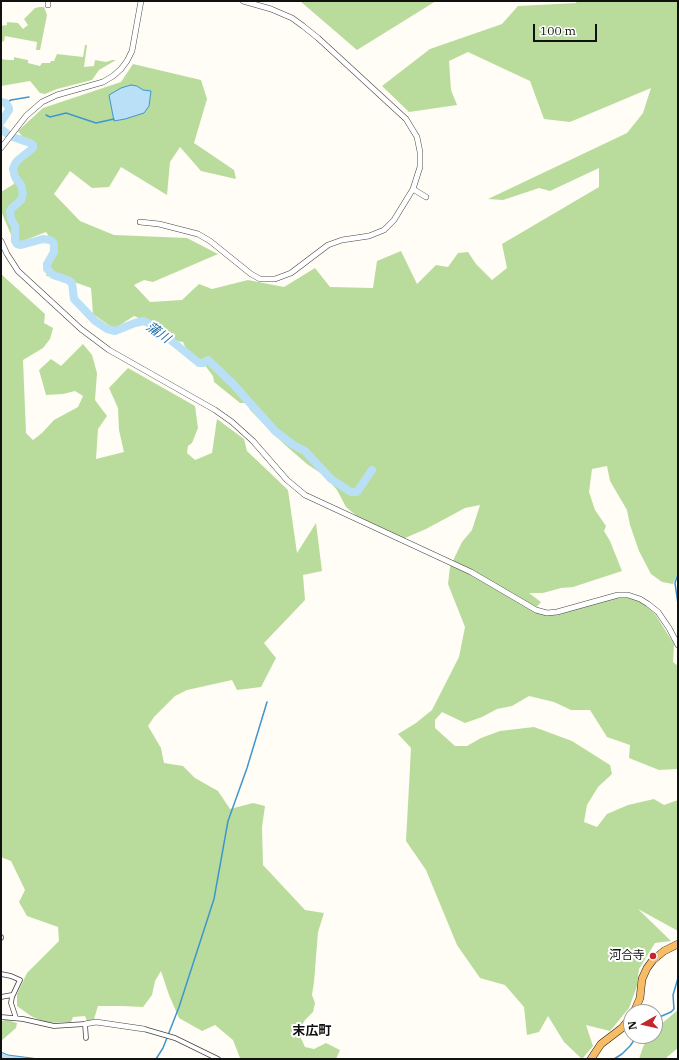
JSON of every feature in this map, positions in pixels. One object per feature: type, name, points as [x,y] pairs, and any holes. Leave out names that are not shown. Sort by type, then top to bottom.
[{"type":"highway","points":[[637,1004],[640,998],[642,979],[647,968],[653,960],[664,951],[678,944]]},
{"type":"highway","points":[[591,1059],[601,1044],[623,1027]]},
{"type":"street","points":[[1,148],[30,111],[43,101],[57,95],[103,82],[121,69],[132,51],[142,1]]},
{"type":"street","points":[[140,222],[159,224],[198,234],[210,241],[251,274],[260,278],[275,279],[291,273],[328,245],[342,240],[369,236],[384,230],[394,220],[413,189],[420,167],[420,152],[417,137],[406,119],[308,29],[292,18],[279,12],[243,1]]},
{"type":"street","points":[[413,189],[426,197]]},
{"type":"street","points":[[1,240],[10,260],[21,274],[81,329],[109,350],[215,410],[232,422],[250,437],[286,480],[305,495],[471,572],[536,610],[557,612],[618,595],[628,595],[640,599],[658,612],[678,644]]},
{"type":"street","points":[[1,974],[20,980],[12,995],[11,1003],[16,1018]]},
{"type":"street","points":[[1,997],[12,995]]},
{"type":"street","points":[[1,1017],[16,1018],[54,1026],[96,1022],[144,1029],[175,1038],[218,1059]]},
{"type":"street","points":[[85,1024],[86,1038]]},
{"type":"green space","points":[[300,1],[436,1],[357,50]]},
{"type":"green space","points":[[577,1],[678,1],[678,572],[673,584],[662,582],[651,574],[639,551],[630,525],[627,510],[610,481],[607,466],[592,469],[589,492],[595,510],[606,526],[604,531],[610,541],[622,571],[573,587],[561,588],[543,593],[529,593],[541,602],[533,611],[548,615],[560,614],[610,599],[626,597],[640,601],[655,614],[674,644],[673,662],[678,666],[678,769],[659,770],[629,758],[630,745],[607,737],[590,710],[571,710],[554,702],[529,696],[512,706],[497,709],[482,717],[465,723],[442,712],[435,720],[435,728],[455,746],[467,746],[481,738],[500,731],[534,727],[572,741],[610,765],[612,774],[598,787],[587,805],[584,822],[597,827],[607,814],[628,805],[654,799],[664,805],[678,800],[678,931],[638,909],[671,941],[655,943],[639,969],[637,986],[630,1004],[623,1004],[623,1015],[610,1031],[586,1025],[593,1046],[582,1059],[564,1042],[548,1016],[539,1032],[527,1035],[524,1007],[505,985],[480,978],[457,945],[426,870],[406,841],[411,748],[398,734],[416,723],[432,710],[459,657],[465,627],[448,584],[450,567],[462,542],[472,530],[480,505],[465,508],[426,529],[398,541],[365,523],[346,507],[337,490],[325,476],[307,464],[285,445],[250,410],[248,403],[240,403],[214,382],[213,376],[201,360],[192,362],[183,342],[170,340],[148,322],[134,316],[114,329],[93,314],[91,288],[63,278],[46,276],[57,249],[46,232],[15,244],[1,211],[1,192],[14,184],[12,169],[30,147],[18,131],[43,108],[121,82],[133,64],[201,80],[207,99],[194,143],[234,170],[236,179],[201,171],[180,147],[170,162],[167,195],[121,167],[109,187],[92,188],[70,171],[54,194],[80,221],[114,235],[187,238],[218,254],[153,282],[144,280],[134,285],[150,302],[182,300],[199,284],[212,289],[248,280],[284,287],[315,268],[330,287],[373,288],[377,261],[401,251],[417,284],[436,265],[448,267],[458,253],[468,252],[476,264],[492,280],[507,268],[502,244],[599,187],[599,168],[550,191],[539,188],[503,200],[488,199],[627,133],[643,113],[651,88],[570,122],[544,119],[530,81],[468,52],[449,61],[451,90],[457,105],[409,112],[382,86],[430,49],[502,24],[518,6],[576,3]]},
{"type":"green space","points":[[44,7],[47,15],[40,50],[36,50],[37,42],[5,36],[4,41],[1,42],[1,26],[7,25],[7,22],[18,23],[23,29],[28,25],[24,19],[35,8]]},
{"type":"green space","points":[[85,45],[87,45],[84,67],[94,66],[95,60],[106,62],[116,60],[99,70],[92,80],[57,89],[45,94],[40,93],[30,81],[1,86],[1,59],[14,60],[14,57],[28,60],[28,63],[40,66],[42,63],[50,63],[51,61],[54,61],[57,54],[83,57]]},
{"type":"green space","points":[[1,274],[45,314],[44,323],[53,328],[50,339],[43,348],[23,360],[26,433],[33,440],[54,420],[78,407],[83,396],[75,391],[63,394],[46,395],[39,370],[51,359],[61,366],[83,344],[92,355],[97,373],[95,400],[107,416],[98,429],[96,459],[124,452],[119,430],[118,408],[109,388],[128,368],[195,406],[198,428],[192,443],[188,446],[187,453],[195,460],[212,453],[217,419],[244,439],[247,451],[288,490],[297,553],[316,523],[322,571],[303,575],[305,600],[264,643],[276,658],[261,687],[237,690],[232,680],[187,690],[175,696],[154,717],[148,726],[161,748],[164,763],[183,766],[195,778],[218,791],[230,809],[253,803],[265,806],[262,827],[263,865],[305,910],[324,913],[318,932],[312,995],[315,1003],[313,1012],[305,1020],[298,1032],[305,1047],[314,1049],[326,1043],[340,1050],[336,1059],[240,1058],[233,1040],[215,1025],[202,1031],[179,1018],[161,971],[155,981],[152,995],[143,1007],[98,1006],[94,1019],[87,1021],[85,1016],[73,1017],[71,1022],[46,1023],[31,1016],[17,1006],[17,994],[27,973],[59,941],[58,927],[27,916],[19,902],[25,890],[11,861],[1,857]]},
{"type":"green space","points":[[678,1010],[678,1048],[666,1059],[639,1059],[645,1044],[663,1044],[663,1022]]},
{"type":"green space","points":[[7,1020],[17,1023],[16,1028],[1,1041],[1,1021]]},
{"type":"water","points":[[131,85],[137,86],[143,90],[151,91],[149,106],[144,113],[114,121],[109,95],[121,88]]},
{"type":"water","points":[[1,1052],[8,1055],[39,1059],[4,1059],[1,1058]]},
{"type":"waterway","points":[[6,103],[11,100],[29,97]]},
{"type":"waterway","name":"蒲川","points":[[1,102],[6,103],[9,108],[1,122]]},
{"type":"waterway","points":[[46,115],[50,117],[66,113],[96,123],[114,119]]},
{"type":"waterway","name":"蒲川","points":[[1,129],[10,136],[33,145],[33,148],[18,160],[13,169],[15,177],[21,185],[23,194],[21,200],[10,211],[11,219],[15,226],[15,241],[17,244],[21,245],[43,239],[53,242],[54,252],[47,264],[47,269],[53,275],[68,280],[72,283],[74,299],[95,321],[107,329],[115,331],[144,321],[152,325],[199,363],[203,363],[208,360],[233,384],[275,431],[292,444],[305,451],[331,479],[351,492],[357,492],[372,470]]},
{"type":"waterway","points":[[678,574],[675,583],[678,604]]},
{"type":"waterway","points":[[156,1059],[163,1048],[179,1007],[214,899],[228,821],[247,768],[267,702]]},
{"type":"waterway","points":[[663,1016],[674,1009],[673,995],[678,978]]},
{"type":"waterway","points":[[614,1059],[622,1054],[631,1044]]},
{"type":"place","name":"河合寺","points":[[653,956]]},
{"type":"district","name":"末広町","points":[[312,1031]]}]
